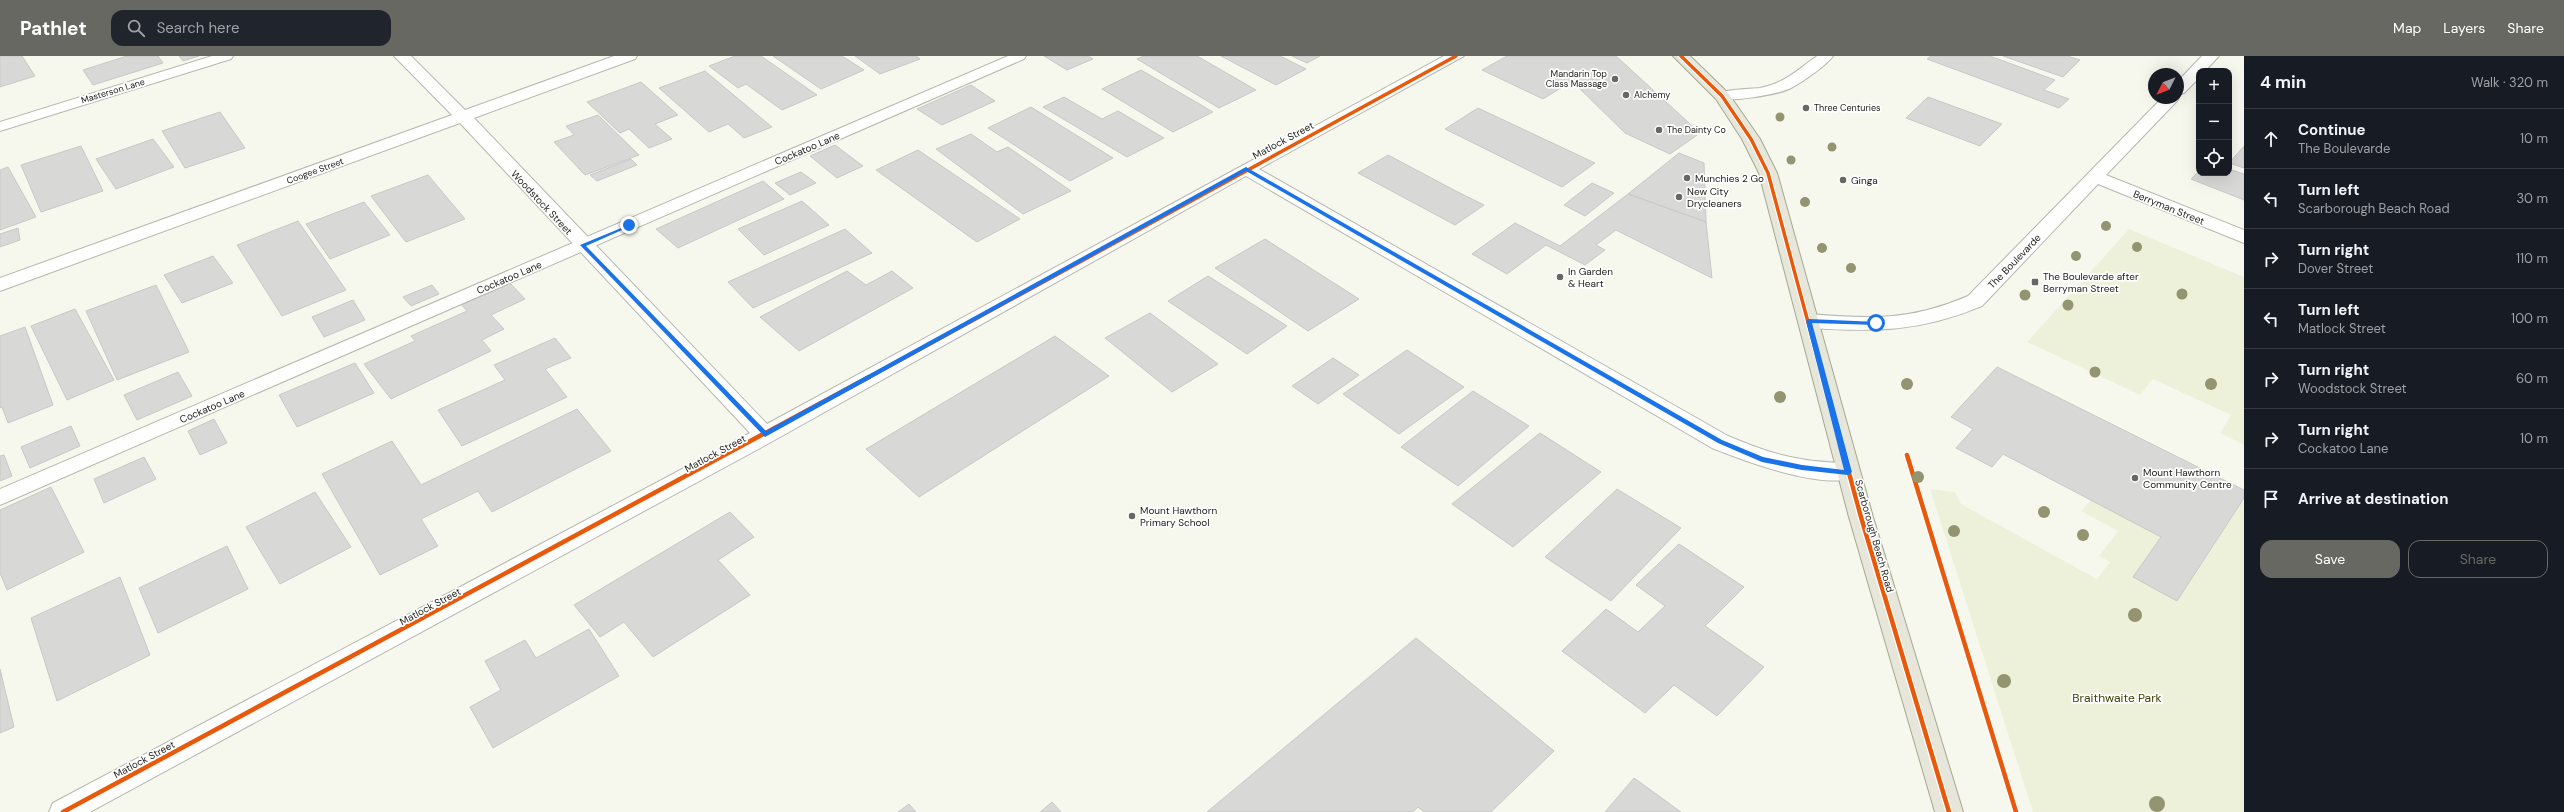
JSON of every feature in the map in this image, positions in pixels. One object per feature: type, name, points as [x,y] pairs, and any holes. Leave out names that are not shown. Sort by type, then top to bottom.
[{"type":"main road","name":"Scarborough Beach Road","points":[[1681,56],[1722,96],[1751,139],[1768,173],[1809,321],[1848,472],[1949,812]]},
{"type":"street","name":"Woodstock Street","points":[[402,56],[463,117],[765,435]]},
{"type":"street","name":"Coogee Street","points":[[0,285],[629,56]]},
{"type":"street","name":"Matlock Street","points":[[63,812],[765,435],[1246,169],[1456,56]]},
{"type":"street","points":[[2184,84],[2211,56]]},
{"type":"street","name":"The Boulevarde","points":[[1809,321],[1855,324],[1909,321],[1944,314],[1975,301],[2164,104]]},
{"type":"street","points":[[1246,169],[1720,442],[1762,459],[1802,468],[1848,472]]},
{"type":"street","name":"Berryman Street","points":[[2095,177],[2244,237]]},
{"type":"lane","name":"Masterson Lane","points":[[0,127],[226,56]]},
{"type":"lane","name":"Cockatoo Lane","points":[[0,498],[1019,56]]},
{"type":"lane","points":[[1722,96],[1761,92],[1785,86],[1826,56]]},
{"type":"green space","points":[[2129,229],[2244,277],[2244,445],[2220,433],[2231,415],[2153,379],[2140,395],[2027,342]]},
{"type":"green space","name":"Braithwaite Park","points":[[1930,489],[1955,492],[1961,504],[2097,579],[2110,562],[2099,556],[2118,531],[2081,511],[2091,500],[2161,537],[2133,577],[2177,601],[2242,501],[2244,502],[2244,812],[2033,812]]},
{"type":"building","points":[[0,56],[22,56],[35,76],[0,87]]},
{"type":"building","points":[[127,56],[158,56],[163,63],[93,85],[83,70]]},
{"type":"building","points":[[179,56],[199,56],[183,61]]},
{"type":"building","points":[[735,56],[761,56],[817,95],[782,110],[746,84],[738,88],[709,66]]},
{"type":"building","points":[[773,56],[842,56],[864,70],[821,89]]},
{"type":"building","points":[[855,56],[916,56],[920,59],[880,74]]},
{"type":"building","points":[[1044,56],[1088,56],[1093,59],[1067,70]]},
{"type":"building","points":[[1144,56],[1197,56],[1256,90],[1219,108],[1137,59]]},
{"type":"building","points":[[1221,56],[1280,56],[1306,69],[1276,85]]},
{"type":"building","points":[[1292,56],[1320,56],[1307,63]]},
{"type":"building","points":[[1507,56],[1616,56],[1700,133],[1670,154],[1625,133],[1572,81],[1543,99],[1482,70]]},
{"type":"building","points":[[1931,56],[1990,56],[2055,80],[2044,90],[2069,99],[2059,108],[1927,59]]},
{"type":"building","points":[[2003,56],[2067,56],[2080,60],[2063,77]]},
{"type":"building","points":[[1141,70],[1213,112],[1173,132],[1102,89]]},
{"type":"building","points":[[705,71],[772,127],[744,138],[728,124],[709,132],[659,88]]},
{"type":"building","points":[[641,82],[678,115],[655,124],[672,139],[649,148],[629,129],[620,133],[587,102]]},
{"type":"building","points":[[971,85],[995,101],[942,125],[917,109]]},
{"type":"building","points":[[1064,97],[1102,119],[1118,111],[1164,138],[1127,157],[1043,107]]},
{"type":"building","points":[[1928,97],[2002,124],[1980,146],[1906,118]]},
{"type":"building","points":[[1031,107],[1113,158],[1070,181],[988,128]]},
{"type":"building","points":[[1478,108],[1595,163],[1562,187],[1445,129]]},
{"type":"building","points":[[220,112],[245,148],[185,168],[162,131]]},
{"type":"building","points":[[598,115],[639,155],[585,175],[554,142],[574,135],[566,126]]},
{"type":"building","points":[[971,134],[997,152],[1008,147],[1071,191],[1023,214],[936,149]]},
{"type":"building","points":[[153,139],[174,167],[116,189],[96,159]]},
{"type":"building","points":[[835,145],[863,166],[837,178],[810,156]]},
{"type":"building","points":[[81,146],[103,191],[41,212],[21,165]]},
{"type":"building","points":[[2244,146],[2244,168],[2232,164],[2232,160]]},
{"type":"building","points":[[918,150],[1020,219],[977,242],[876,170]]},
{"type":"building","points":[[1679,153],[1704,163],[1706,222],[1628,194]]},
{"type":"building","points":[[1388,155],[1484,205],[1455,225],[1358,173]]},
{"type":"building","points":[[631,159],[637,165],[597,181],[590,175]]},
{"type":"building","points":[[8,167],[36,217],[0,230],[0,170]]},
{"type":"building","points":[[2232,170],[2244,174],[2244,200],[2191,179],[2196,174],[2196,176],[2232,176]]},
{"type":"building","points":[[801,172],[816,183],[790,195],[775,183]]},
{"type":"building","points":[[428,175],[465,219],[406,242],[371,196]]},
{"type":"building","points":[[763,181],[784,199],[678,248],[656,229]]},
{"type":"building","points":[[1592,183],[1614,193],[1585,216],[1564,205]]},
{"type":"building","points":[[1628,194],[1706,222],[1712,278],[1616,230],[1596,245],[1605,250],[1585,265],[1546,245],[1507,274],[1472,254],[1515,223],[1560,246]]},
{"type":"building","points":[[802,201],[829,225],[764,255],[738,229]]},
{"type":"building","points":[[364,202],[390,235],[330,259],[306,224]]},
{"type":"building","points":[[298,221],[346,290],[282,316],[237,245]]},
{"type":"building","points":[[18,228],[20,240],[0,247],[0,234]]},
{"type":"building","points":[[845,229],[872,253],[753,308],[728,282]]},
{"type":"building","points":[[1265,239],[1359,299],[1308,331],[1215,268]]},
{"type":"building","points":[[213,256],[233,283],[182,303],[164,275]]},
{"type":"building","points":[[847,271],[866,285],[892,271],[913,288],[799,351],[760,317]]},
{"type":"building","points":[[1208,276],[1287,326],[1247,354],[1168,301]]},
{"type":"building","points":[[509,282],[525,299],[491,315],[504,329],[482,340],[491,351],[391,399],[364,364],[415,341],[411,336],[467,311],[461,304]]},
{"type":"building","points":[[156,285],[189,352],[117,380],[86,311]]},
{"type":"building","points":[[432,285],[439,294],[411,306],[403,297]]},
{"type":"building","points":[[353,300],[365,320],[324,337],[312,317]]},
{"type":"building","points":[[75,309],[114,380],[67,400],[31,326]]},
{"type":"building","points":[[1150,313],[1218,364],[1172,392],[1105,338]]},
{"type":"building","points":[[25,327],[53,405],[8,423],[2,407],[0,408],[0,336]]},
{"type":"building","points":[[1055,336],[1109,376],[919,497],[866,449]]},
{"type":"building","points":[[555,338],[571,358],[545,369],[567,397],[462,446],[438,410],[505,380],[494,365]]},
{"type":"building","points":[[1407,350],[1464,387],[1399,434],[1343,394]]},
{"type":"building","points":[[1333,358],[1359,375],[1318,404],[1292,386]]},
{"type":"building","points":[[355,363],[374,393],[297,427],[279,395]]},
{"type":"building","name":"Mount Hawthorn Community Centre","points":[[1997,367],[2244,490],[2244,498],[2177,601],[2133,577],[2161,537],[2003,454],[1992,467],[1956,448],[1973,429],[1951,417]]},
{"type":"building","points":[[178,372],[192,396],[137,420],[124,395]]},
{"type":"building","points":[[1473,391],[1529,426],[1458,486],[1401,447]]},
{"type":"building","points":[[577,409],[611,451],[492,512],[478,491],[421,519],[438,546],[380,575],[322,474],[392,441],[421,485]]},
{"type":"building","points":[[214,419],[227,443],[200,455],[188,431]]},
{"type":"building","points":[[71,426],[80,446],[30,468],[21,447]]},
{"type":"building","points":[[1540,433],[1601,472],[1513,547],[1452,504]]},
{"type":"building","points":[[4,455],[12,476],[0,481],[0,456]]},
{"type":"building","points":[[144,457],[156,479],[104,503],[94,479]]},
{"type":"building","points":[[51,487],[84,552],[7,590],[0,573],[0,510]]},
{"type":"building","points":[[1617,489],[1681,528],[1611,601],[1545,557]]},
{"type":"building","points":[[315,492],[351,547],[280,584],[246,527]]},
{"type":"building","points":[[730,512],[754,537],[718,560],[750,595],[653,657],[624,622],[600,637],[574,605]]},
{"type":"building","points":[[1679,544],[1744,587],[1705,626],[1764,667],[1717,716],[1674,685],[1645,713],[1562,651],[1606,609],[1638,632],[1665,606],[1636,585]]},
{"type":"building","points":[[227,546],[248,589],[158,633],[139,588]]},
{"type":"building","points":[[120,577],[150,655],[57,701],[31,618]]},
{"type":"building","points":[[589,629],[619,676],[493,748],[470,707],[501,690],[485,661],[525,640],[536,658]]},
{"type":"building","points":[[1416,638],[1554,751],[1491,812],[1424,812],[1418,807],[1413,812],[1207,812]]},
{"type":"building","points":[[0,669],[14,727],[0,733]]},
{"type":"building","points":[[1634,778],[1681,812],[1605,812]]},
{"type":"building","points":[[1052,802],[1061,812],[1040,812]]},
{"type":"building","points":[[909,804],[916,812],[898,812]]},
{"type":"cycle path","points":[[63,812],[765,435],[1246,169],[1456,56]]},
{"type":"cycle path","points":[[1681,56],[1722,96],[1751,139],[1768,173],[1861,517],[1949,812]]},
{"type":"cycle path","points":[[1907,455],[2016,812]]},
{"type":"place","name":"Mandarin Top Class Massage","points":[[1615,79]]},
{"type":"place","name":"Alchemy","points":[[1626,95]]},
{"type":"place","name":"Three Centuries","points":[[1806,108]]},
{"type":"place","name":"The Dainty Co","points":[[1659,130]]},
{"type":"place","name":"Munchies 2 Go","points":[[1687,178]]},
{"type":"place","name":"Ginga","points":[[1843,180]]},
{"type":"place","name":"New City Drycleaners","points":[[1679,197]]},
{"type":"place","name":"In Garden & Heart","points":[[1560,277]]},
{"type":"place","name":"The Boulevarde after Berryman Street","points":[[2035,282]]},
{"type":"place","name":"Mount Hawthorn Community Centre","points":[[2135,478]]},
{"type":"place","name":"Mount Hawthorn Primary School","points":[[1132,516]]},
{"type":"route","points":[[629,225],[583,245],[765,435],[1246,169],[1720,442],[1762,459],[1802,468],[1848,472],[1809,321],[1855,324],[1876,323]]}]
